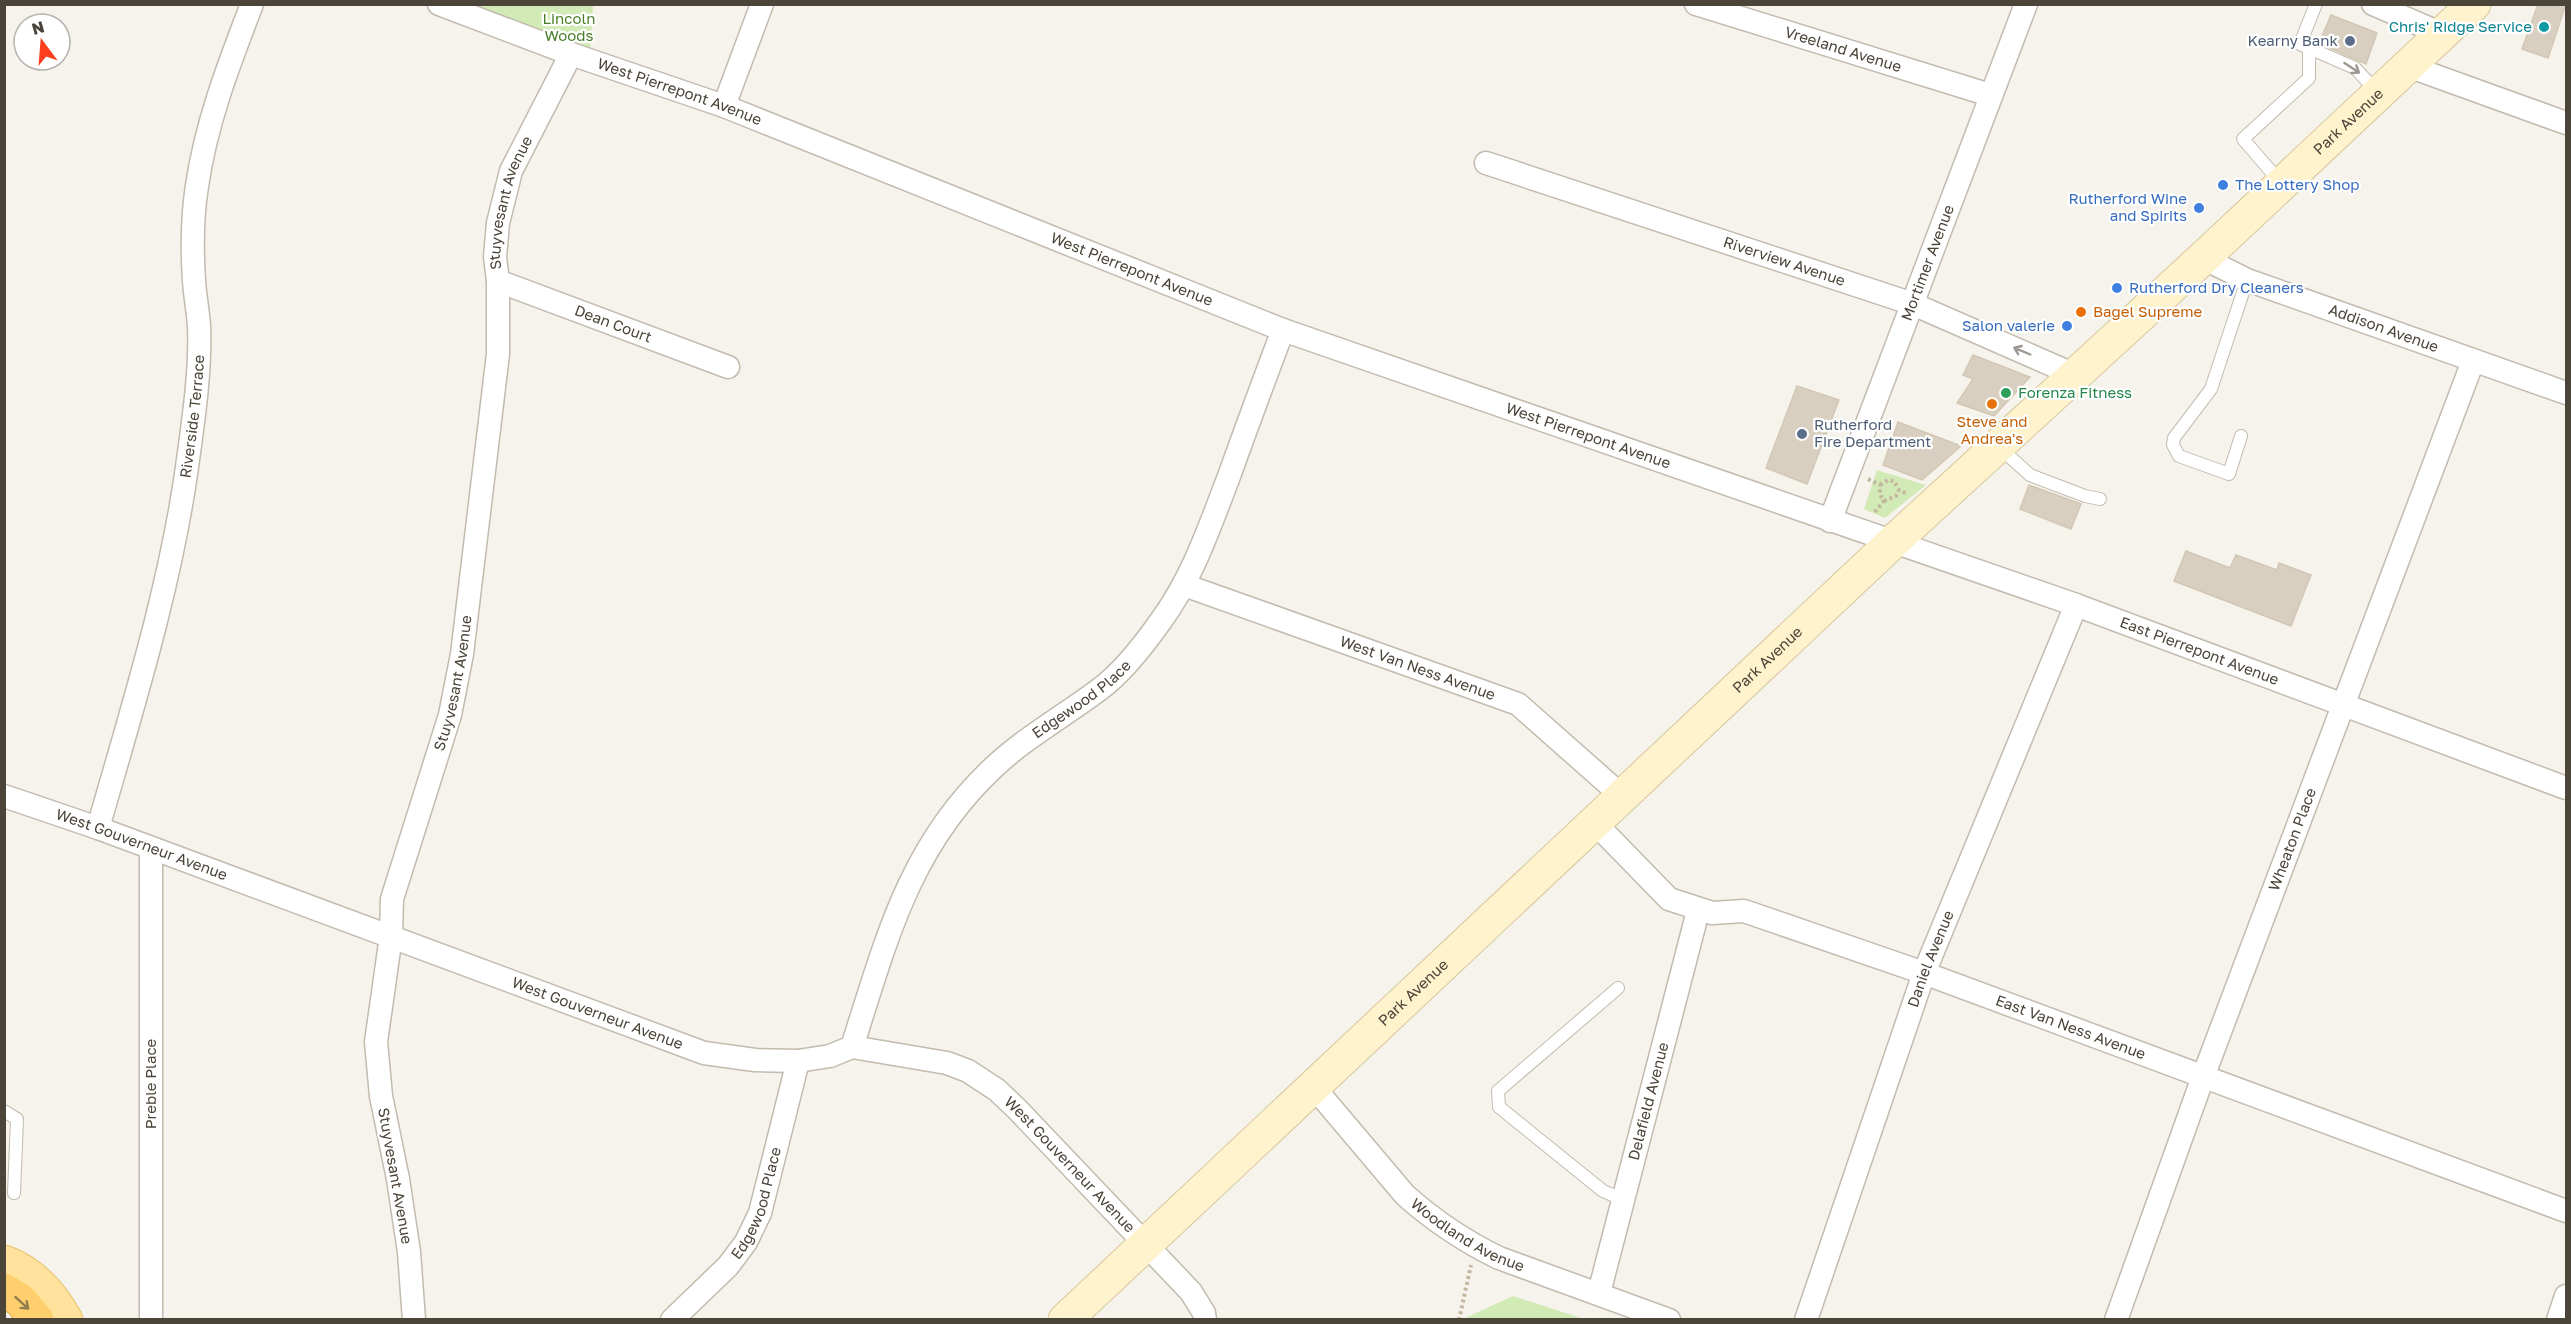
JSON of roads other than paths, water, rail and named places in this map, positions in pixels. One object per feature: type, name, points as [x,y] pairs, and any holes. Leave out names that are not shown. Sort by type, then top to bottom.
[{"type":"highway","points":[[4,1290],[20,1300],[37,1320]]},
{"type":"main road","points":[[4,1262],[20,1270],[42,1287],[66,1320]]},
{"type":"street","name":"Riverside Terrace","points":[[98,828],[171,560],[187,468],[195,398],[199,327],[194,281],[193,239],[196,188],[206,138],[220,89],[252,4]]},
{"type":"street","name":"West Pierrepont Avenue","points":[[439,4],[571,54],[724,106],[1283,330],[1830,521]]},
{"type":"street","points":[[724,106],[762,4]]},
{"type":"street","name":"Vreeland Avenue","points":[[1696,4],[1990,95]]},
{"type":"street","name":"Mortimer Avenue","points":[[1830,521],[2026,4]]},
{"type":"street","points":[[2373,4],[2442,34]]},
{"type":"street","name":"Park Avenue","points":[[1065,1320],[1312,1085],[2474,4]]},
{"type":"street","name":"Stuyvesant Avenue","points":[[414,1320],[409,1252],[398,1179],[381,1096],[375,1042],[391,936],[392,898],[450,715],[462,654],[493,409],[498,354],[498,281],[495,257],[498,223],[506,185],[571,54]]},
{"type":"street","points":[[2408,66],[2566,123]]},
{"type":"street","name":"Riverview Avenue","points":[[1486,163],[1913,304],[2075,375]]},
{"type":"street","name":"Addison Avenue","points":[[2203,258],[2247,280],[2566,393]]},
{"type":"street","name":"Dean Court","points":[[498,281],[728,367]]},
{"type":"street","name":"Edgewood Place","points":[[852,1047],[901,900],[940,829],[993,767],[1024,741],[1102,688],[1131,659],[1161,621],[1184,585],[1202,549],[1283,330]]},
{"type":"street","name":"Wheaton Place","points":[[2116,1320],[2204,1077],[2473,360]]},
{"type":"street","name":"East Pierrepont Avenue","points":[[1830,521],[2076,606],[2566,788]]},
{"type":"street","name":"West Van Ness Avenue","points":[[1184,585],[1518,704],[1622,796]]},
{"type":"street","name":"Daniel Avenue","points":[[1806,1320],[1924,973],[2076,606]]},
{"type":"street","name":"West Gouverneur Avenue","points":[[4,796],[98,828],[704,1053],[755,1060],[798,1061],[830,1056],[852,1047],[947,1063],[968,1071],[997,1090],[1191,1292],[1204,1313],[1205,1320]]},
{"type":"street","name":"East Van Ness Avenue","points":[[1595,823],[1669,899],[1712,913],[1744,911],[1924,973],[2566,1211]]},
{"type":"street","name":"Preble Place","points":[[151,848],[151,1320]]},
{"type":"street","name":"Delafield Avenue","points":[[1599,1293],[1698,910]]},
{"type":"street","name":"Edgewood Place","points":[[672,1320],[728,1266],[746,1242],[756,1223],[769,1182],[798,1061]]},
{"type":"street","name":"Woodland Avenue","points":[[1312,1085],[1405,1195],[1421,1209],[1475,1246],[1499,1258],[1669,1320]]},
{"type":"street","points":[[2558,1320],[2566,1296]]},
{"type":"lane","points":[[2316,4],[2300,44],[2355,68],[2378,93]]},
{"type":"lane","points":[[2282,183],[2243,140],[2309,78],[2309,48]]},
{"type":"lane","points":[[2241,436],[2229,474],[2179,456],[2172,445],[2174,438],[2211,389],[2247,280]]},
{"type":"lane","points":[[1998,447],[2030,475],[2085,496],[2100,499]]},
{"type":"lane","points":[[1618,988],[1498,1091],[1499,1107],[1603,1191],[1622,1199]]},
{"type":"lane","points":[[4,1110],[17,1119],[14,1193]]},
{"type":"place","name":"Chris' Ridge Service","points":[[2544,27]]},
{"type":"place","name":"Kearny Bank","points":[[2350,41]]},
{"type":"place","name":"The Lottery Shop","points":[[2223,185]]},
{"type":"place","name":"Rutherford Wine and Spirits","points":[[2199,208]]},
{"type":"place","name":"Rutherford Dry Cleaners","points":[[2117,288]]},
{"type":"place","name":"Bagel Supreme","points":[[2081,312]]},
{"type":"place","name":"Salon valerie","points":[[2067,326]]},
{"type":"place","name":"Forenza Fitness","points":[[2006,393]]},
{"type":"place","name":"Steve and Andrea's","points":[[1992,404]]},
{"type":"place","name":"Rutherford Fire Department","points":[[1802,434]]},
{"type":"park label","name":"Lincoln Woods","points":[[569,28]]}]
